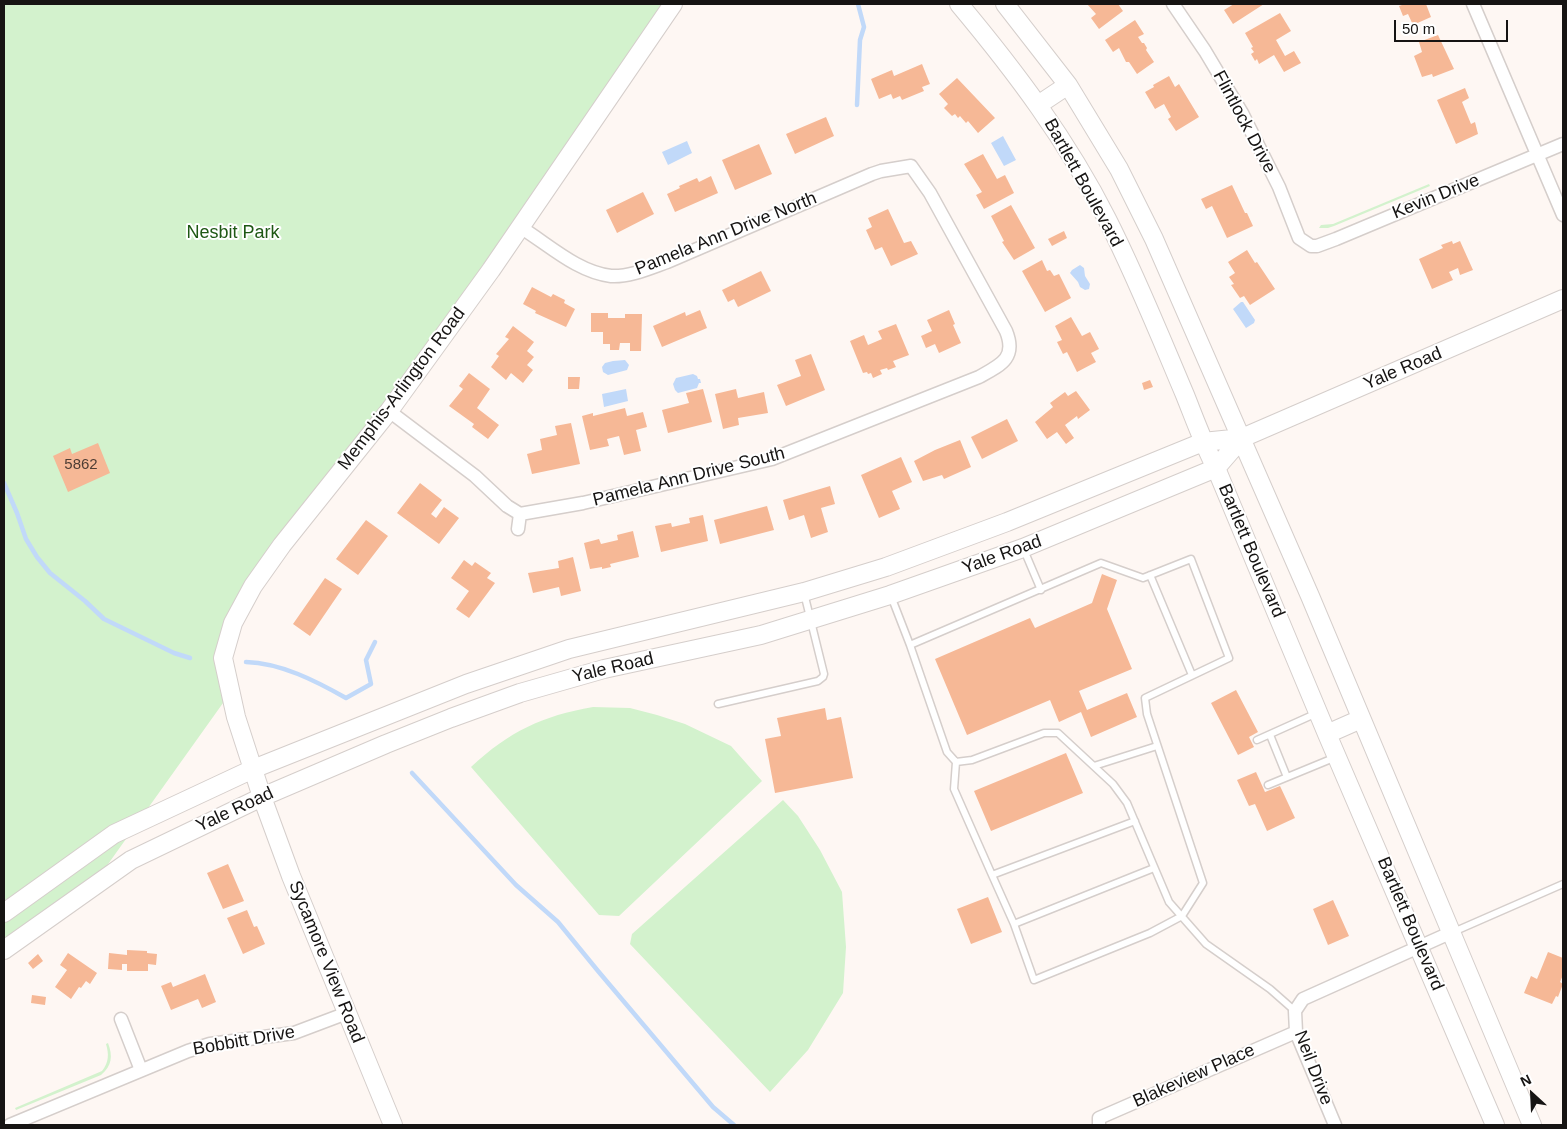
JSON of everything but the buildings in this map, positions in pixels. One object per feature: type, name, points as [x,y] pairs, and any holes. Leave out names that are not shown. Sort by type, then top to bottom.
[{"type":"main road","name":"Memphis-Arlington Road","points":[[262,797],[236,717],[223,658],[233,623],[253,586],[282,544],[389,411],[520,227],[673,4]]},
{"type":"main road","name":"Bartlett Boulevard","points":[[959,4],[996,48],[1068,149],[1106,218],[1141,291],[1203,442],[1216,468],[1327,734],[1495,1125]]},
{"type":"main road","name":"Bartlett Boulevard","points":[[1005,4],[1068,85],[1136,200],[1242,438],[1532,1125]]},
{"type":"main road","points":[[1038,105],[1068,85]]},
{"type":"main road","name":"Yale Road","points":[[4,913],[114,834],[253,769],[505,670],[569,650],[804,592],[886,567],[998,526],[1203,442],[1242,438],[1563,299]]},
{"type":"main road","name":"Yale Road","points":[[4,950],[132,860],[262,797],[418,731],[520,693],[604,669],[761,635],[811,620],[890,595],[1023,548],[1216,468],[1242,438]]},
{"type":"main road","points":[[1327,734],[1361,719]]},
{"type":"main road","name":"Sycamore View Road","points":[[262,797],[291,876],[393,1125]]},
{"type":"street","name":"Flintlock Drive","points":[[1173,4],[1205,51],[1242,113],[1279,188],[1299,238],[1308,244]]},
{"type":"street","points":[[1473,4],[1563,215]]},
{"type":"street","name":"Kevin Drive","points":[[1308,244],[1311,246],[1322,244],[1563,144]]},
{"type":"street","name":"Pamela Ann Drive North","points":[[520,227],[580,266],[612,276],[629,274],[658,265],[872,174],[911,166],[930,193],[1006,330],[1010,345],[1010,353],[1006,359]]},
{"type":"street","name":"Pamela Ann Drive South","points":[[520,514],[583,503],[772,459],[980,377],[1006,359]]},
{"type":"street","points":[[389,411],[475,476],[507,506],[520,514],[518,529]]},
{"type":"street","points":[[1295,1011],[1303,999],[1450,933]]},
{"type":"street","name":"Neil Drive","points":[[1295,1011],[1296,1032],[1335,1125]]},
{"type":"street","name":"Bobbitt Drive","points":[[10,1125],[188,1051],[210,1044],[294,1033],[347,1013]]},
{"type":"street","points":[[121,1019],[141,1070]]},
{"type":"street","name":"Blakeview Place","points":[[1099,1125],[1099,1118],[1296,1032]]},
{"type":"lane","points":[[1023,548],[1041,590]]},
{"type":"lane","points":[[890,595],[910,645],[947,752],[956,762],[954,789],[1014,924],[1034,980],[1150,933],[1182,916],[1203,883],[1147,714],[1145,698],[1230,658],[1191,559],[1143,578],[1101,563],[910,645]]},
{"type":"lane","points":[[1150,575],[1192,675]]},
{"type":"lane","points":[[718,704],[818,681],[824,677],[804,592]]},
{"type":"lane","points":[[1257,740],[1319,713]]},
{"type":"lane","points":[[956,762],[972,760],[1044,733],[1058,734],[1113,784],[1127,803],[1168,902],[1206,944],[1270,990],[1295,1011]]},
{"type":"lane","points":[[1270,735],[1287,777]]},
{"type":"lane","points":[[1094,766],[1158,746]]},
{"type":"lane","points":[[1268,784],[1337,756]]},
{"type":"lane","points":[[992,874],[1135,821]]},
{"type":"lane","points":[[1014,924],[1154,868]]},
{"type":"lane","points":[[1450,933],[1563,884]]},
{"type":"green space","name":"Nesbit Park","points":[[4,4],[674,4],[272,569],[241,626],[232,659],[233,689],[86,895],[4,952]]},
{"type":"green space","points":[[1429,184],[1430,186],[1334,226],[1319,228],[1321,225],[1333,224]]},
{"type":"green space","points":[[593,707],[630,708],[685,724],[731,746],[762,781],[619,916],[599,915],[471,767],[499,744],[542,720]]},
{"type":"green space","points":[[783,800],[798,816],[820,850],[842,892],[846,947],[843,993],[808,1050],[770,1092],[630,944],[632,934]]},
{"type":"green space","points":[[108,1043],[111,1052],[110,1060],[107,1068],[101,1075],[16,1110],[15,1108],[102,1071],[107,1061],[106,1044]]},
{"type":"water","points":[[1003,136],[1016,160],[1004,166],[991,143]]},
{"type":"water","points":[[687,141],[692,153],[668,165],[662,152]]},
{"type":"water","points":[[1080,265],[1084,268],[1085,276],[1090,284],[1089,289],[1085,290],[1080,287],[1070,273]]},
{"type":"water","points":[[1243,302],[1255,320],[1254,323],[1246,328],[1233,309]]},
{"type":"water","points":[[625,360],[629,365],[627,370],[608,375],[603,372],[602,367],[605,363]]},
{"type":"water","points":[[693,374],[700,379],[701,383],[699,383],[697,388],[678,393],[673,384],[676,378]]},
{"type":"water","points":[[626,389],[628,401],[604,407],[602,394]]},
{"type":"waterway","points":[[857,105],[860,40],[864,27],[858,4]]},
{"type":"waterway","points":[[4,483],[26,539],[50,573],[104,619],[174,653],[190,658]]},
{"type":"waterway","points":[[246,662],[285,669],[323,685],[346,698],[371,684],[366,660],[375,642]]},
{"type":"waterway","points":[[412,773],[516,885],[558,922],[713,1107],[734,1125]]}]
